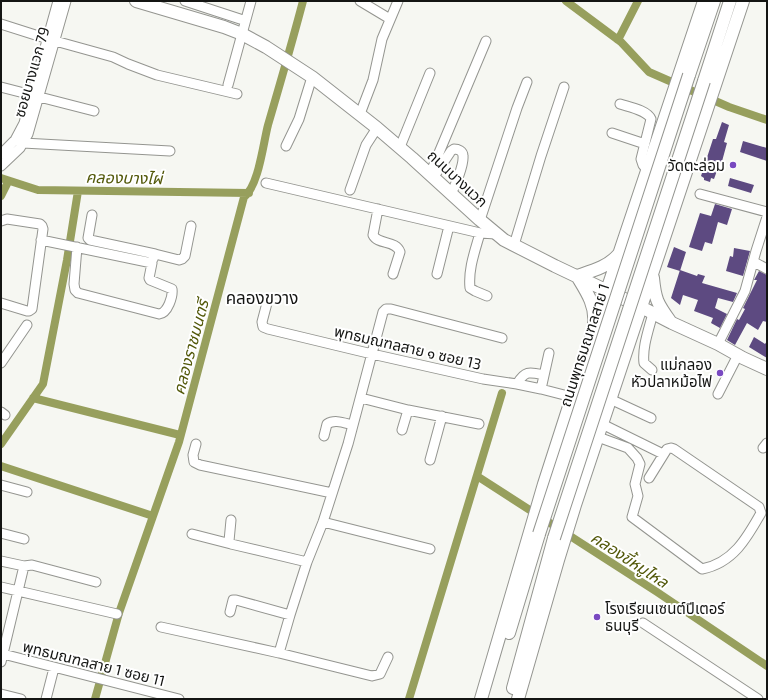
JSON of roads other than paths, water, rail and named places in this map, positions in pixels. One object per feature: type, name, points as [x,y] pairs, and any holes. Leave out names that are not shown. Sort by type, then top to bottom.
[{"type":"main road","name":"ถนนบางแวก","points":[[136,1],[201,19],[242,34],[266,47],[308,75],[360,114],[400,147],[496,234],[514,245],[576,276],[767,368]]},
{"type":"main road","name":"ถนนพุทธมณฑลสาย 1","points":[[481,699],[527,538],[584,358],[704,1]]},
{"type":"main road","name":"ถนนพุทธมณฑลสาย 1","points":[[489,699],[539,534],[714,1]]},
{"type":"main road","name":"ถนนพุทธมณฑลสาย 1","points":[[511,699],[554,538],[730,1]]},
{"type":"main road","points":[[518,699],[575,505],[743,1]]},
{"type":"main road","points":[[633,214],[627,253],[632,265],[639,267],[652,258],[673,212]]},
{"type":"main road","points":[[593,332],[595,314],[592,303],[576,276],[602,267],[614,260],[620,254]]},
{"type":"main road","points":[[652,273],[655,297],[672,323]]},
{"type":"main road","points":[[584,358],[600,330],[605,325],[614,326],[620,331],[623,338],[618,374]]},
{"type":"street","name":"ซอยบางแวก 79","points":[[51,40],[58,1]]},
{"type":"street","name":"ซอยบางแวก 79","points":[[1,154],[15,140],[35,96],[51,40],[66,1]]},
{"type":"street","points":[[185,1],[205,4],[240,18]]},
{"type":"street","points":[[228,85],[252,1]]},
{"type":"street","points":[[360,1],[390,19]]},
{"type":"street","points":[[360,114],[369,91],[382,39],[398,1]]},
{"type":"street","points":[[201,19],[205,4]]},
{"type":"street","points":[[1,24],[51,40],[113,57],[157,75],[237,94]]},
{"type":"street","points":[[431,175],[486,41]]},
{"type":"street","points":[[400,147],[430,73]]},
{"type":"street","points":[[286,146],[299,119],[308,75]]},
{"type":"street","points":[[480,220],[527,82]]},
{"type":"street","points":[[1,87],[94,111]]},
{"type":"street","points":[[514,245],[541,156],[564,88]]},
{"type":"street","name":"ซอยบางแวก 79","points":[[1,166],[23,143],[32,123],[35,96]]},
{"type":"street","points":[[620,104],[645,113],[649,116],[650,125],[641,159],[643,165],[648,170]]},
{"type":"street","points":[[350,190],[366,145],[377,128]]},
{"type":"street","points":[[612,134],[645,144]]},
{"type":"street","points":[[23,143],[170,152]]},
{"type":"street","points":[[431,175],[451,151],[458,149],[462,152],[464,155],[462,164],[451,194]]},
{"type":"street","points":[[266,183],[480,233],[496,234]]},
{"type":"street","points":[[700,194],[767,212]]},
{"type":"street","points":[[378,209],[373,234],[374,237],[396,246],[400,252],[393,274]]},
{"type":"street","points":[[92,215],[88,238],[90,240],[154,258]]},
{"type":"street","points":[[718,344],[745,291],[767,217]]},
{"type":"street","points":[[1,222],[7,219],[40,224],[43,229],[32,309],[27,311],[1,303]]},
{"type":"street","points":[[41,240],[154,258],[179,260],[184,256],[191,226]]},
{"type":"street","points":[[437,274],[449,226]]},
{"type":"street","points":[[480,233],[470,274],[470,288],[475,292],[487,296]]},
{"type":"street","points":[[72,246],[74,284],[75,290],[78,293],[160,314],[166,311],[172,289],[150,280],[149,278],[154,258]]},
{"type":"street","points":[[754,262],[767,269]]},
{"type":"street","name":"พุทธมณฑลสาย ๑ ซอย 13","points":[[267,303],[262,322],[263,327],[268,329],[483,379],[517,384],[572,397]]},
{"type":"street","points":[[279,653],[290,615],[323,522],[353,425],[383,312],[386,309],[390,309],[502,338]]},
{"type":"street","points":[[652,370],[644,363],[644,358],[647,337],[654,313]]},
{"type":"street","points":[[1,363],[26,325]]},
{"type":"street","points":[[541,389],[549,353]]},
{"type":"street","points":[[718,394],[738,355]]},
{"type":"street","points":[[517,384],[525,373],[531,372],[544,375]]},
{"type":"street","points":[[361,398],[408,410],[479,424]]},
{"type":"street","points":[[610,399],[651,418]]},
{"type":"street","points":[[402,430],[408,410]]},
{"type":"street","points":[[430,460],[442,416]]},
{"type":"street","points":[[324,436],[327,424],[330,422],[353,425]]},
{"type":"street","points":[[602,424],[663,454]]},
{"type":"street","points":[[598,437],[628,448],[640,464],[635,484],[638,496],[632,514],[634,519],[702,569],[719,563],[732,555],[752,529],[761,513],[759,507],[674,449],[667,449],[649,478]]},
{"type":"street","points":[[196,444],[193,455],[194,462],[200,465],[332,493]]},
{"type":"street","points":[[1,485],[27,492]]},
{"type":"street","points":[[231,520],[229,541],[231,544]]},
{"type":"street","points":[[323,522],[430,549]]},
{"type":"street","points":[[1,532],[24,539]]},
{"type":"street","points":[[192,534],[308,562]]},
{"type":"street","points":[[1,561],[24,566],[32,566],[96,582]]},
{"type":"street","points":[[2,658],[5,626],[24,566]]},
{"type":"street","points":[[1,587],[117,614]]},
{"type":"street","points":[[230,612],[233,600],[236,600],[290,615]]},
{"type":"street","points":[[644,623],[758,699]]},
{"type":"street","points":[[161,627],[279,653],[372,676],[380,674],[388,657]]},
{"type":"street","name":"พุทธมณฑลสาย 1 ซอย 11","points":[[2,658],[54,668],[179,699]]},
{"type":"street","points":[[46,699],[54,668]]},
{"type":"street","points":[[1,694],[21,699]]},
{"type":"waterway","name":"คลองราชมนตรี","points":[[95,699],[119,613],[179,442],[244,197],[249,191],[257,174],[268,125],[303,1]]},
{"type":"waterway","points":[[566,1],[621,42],[649,72],[729,107],[767,120]]},
{"type":"waterway","points":[[618,40],[638,1]]},
{"type":"waterway","name":"คลองบางไผ่","points":[[1,178],[38,190],[249,193]]},
{"type":"waterway","points":[[1,196],[8,182]]},
{"type":"waterway","points":[[1,444],[43,384],[67,260],[78,191]]},
{"type":"waterway","points":[[409,699],[502,393]]},
{"type":"waterway","points":[[33,398],[180,435]]},
{"type":"waterway","points":[[1,466],[153,516]]},
{"type":"waterway","name":"คลองขี้หมูไหล","points":[[477,476],[657,592],[767,666]]},
{"type":"place","name":"วัดตะล่อม","points":[[733,165]]},
{"type":"place","name":"แม่กลอง หัวปลาหม้อไฟ","points":[[720,373]]},
{"type":"place","name":"โรงเรียนเซนต์ปีเตอร์ ธนบุรี","points":[[597,617]]},
{"type":"district","name":"คลองขวาง","points":[[262,297]]}]
